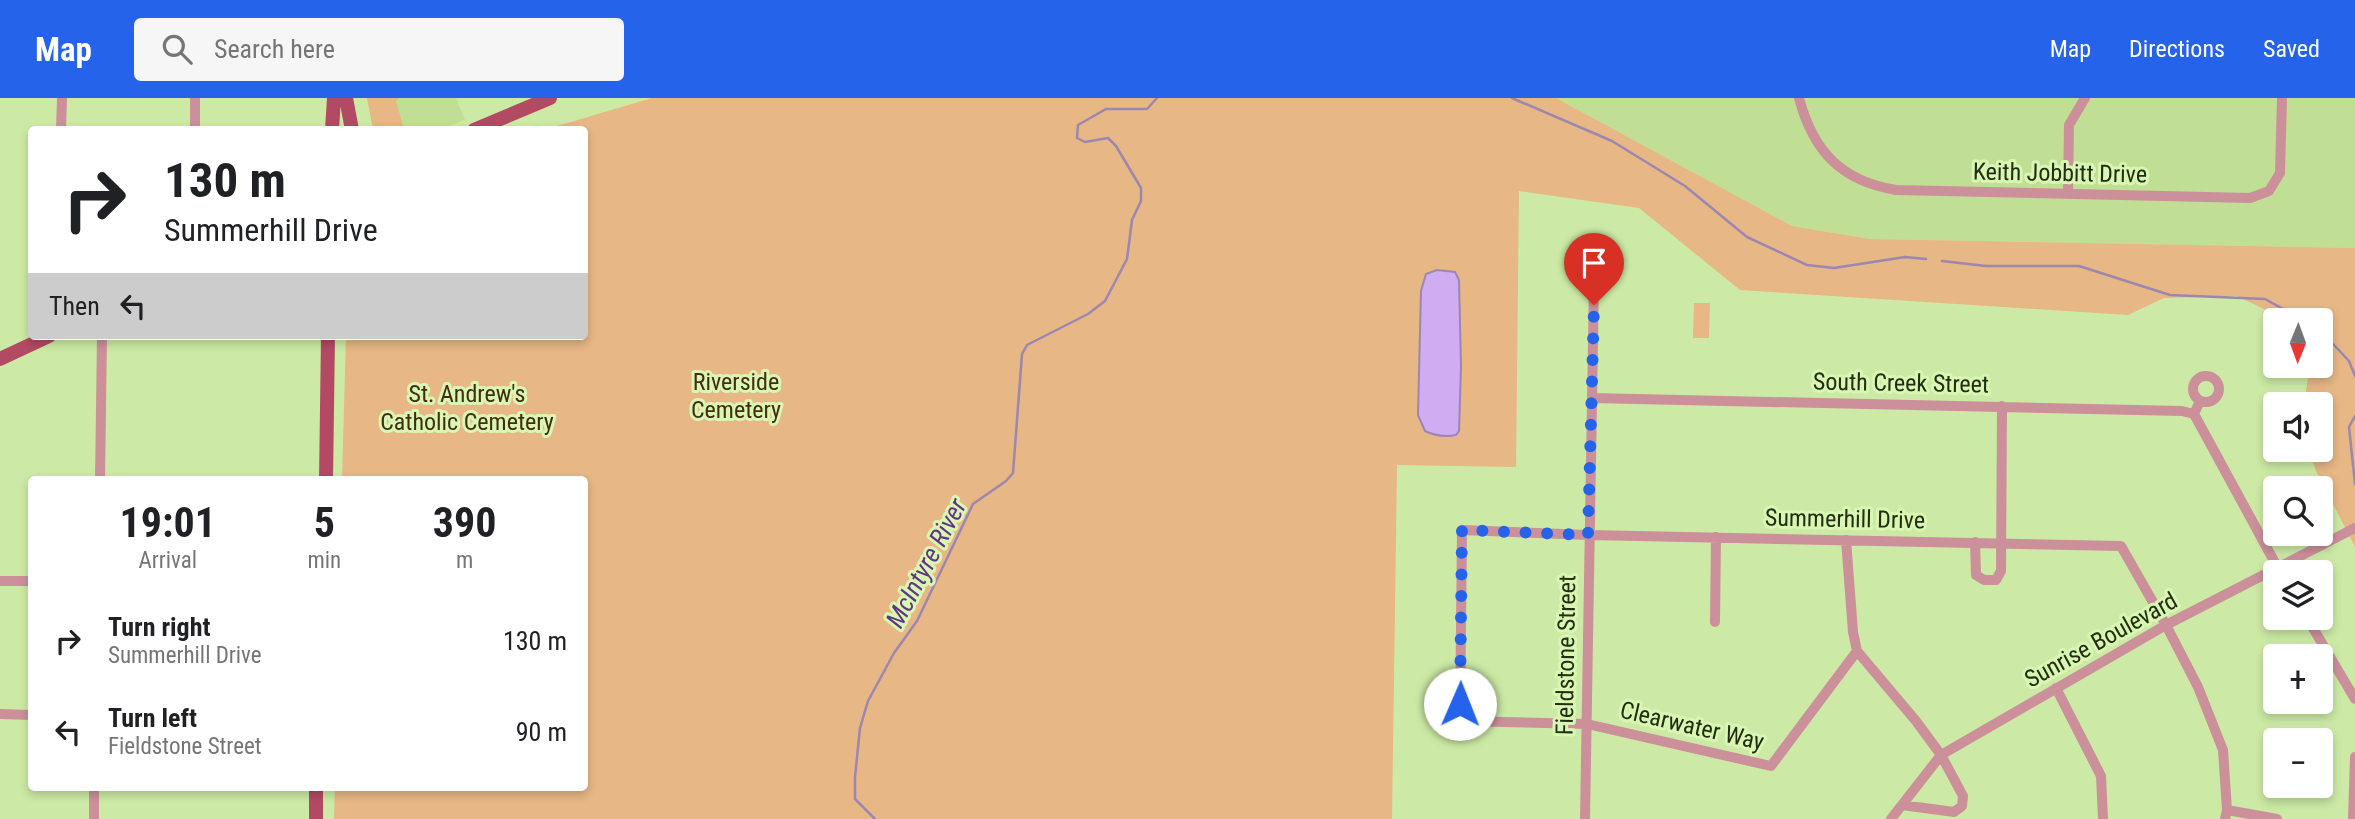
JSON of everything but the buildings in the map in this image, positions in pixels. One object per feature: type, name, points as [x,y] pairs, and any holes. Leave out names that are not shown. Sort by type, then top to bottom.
[{"type":"main road","points":[[332,126],[334,98]]},
{"type":"main road","points":[[346,98],[351,126]]},
{"type":"main road","points":[[484,126],[550,98]]},
{"type":"main road","points":[[0,359],[40,340]]},
{"type":"main road","points":[[326,476],[328,340]]},
{"type":"main road","points":[[316,791],[316,819]]},
{"type":"street","points":[[61,98],[61,126]]},
{"type":"street","points":[[195,98],[195,126]]},
{"type":"street","name":"Keith Jobbitt Drive","points":[[1798,98],[1811,135],[1819,146],[1857,180],[1875,187],[1896,190],[2250,198],[2269,191],[2280,173],[2282,98]]},
{"type":"street","points":[[2068,194],[2069,125],[2085,98]]},
{"type":"street","name":"Fieldstone Street","points":[[1585,819],[1594,282]]},
{"type":"street","points":[[100,476],[102,340]]},
{"type":"street","name":"South Creek Street","points":[[1592,398],[2002,406],[2182,411],[2194,414]]},
{"type":"street","points":[[2200,401],[2194,414],[2274,560]]},
{"type":"street","points":[[1975,542],[1976,575],[1990,581],[1996,580],[2000,576],[2002,406]]},
{"type":"street","name":"Sunrise Boulevard","points":[[2297,560],[2355,528]]},
{"type":"street","name":"Summerhill Drive","points":[[1460,721],[1462,530],[2121,546],[2198,687],[2223,750],[2226,814]]},
{"type":"street","points":[[1715,622],[1716,537]]},
{"type":"street","points":[[1846,540],[1853,632],[1857,651],[1941,755],[1963,796],[1962,806],[1958,811],[1946,812],[1902,805]]},
{"type":"street","name":"Sunrise Boulevard","points":[[1891,819],[1941,755],[2166,625],[2263,578]]},
{"type":"street","points":[[0,581],[28,581]]},
{"type":"street","points":[[2314,630],[2355,699]]},
{"type":"street","name":"Clearwater Way","points":[[1460,721],[1587,723],[1771,766],[1857,651]]},
{"type":"street","points":[[2056,688],[2102,776],[2103,819]]},
{"type":"street","points":[[0,715],[28,715]]},
{"type":"street","points":[[2353,819],[2355,757]]},
{"type":"street","points":[[94,791],[94,819]]},
{"type":"street","points":[[2226,814],[2277,819]]},
{"type":"shaded area","points":[[367,98],[456,98],[465,120],[448,126],[372,126]]},
{"type":"shaded area","points":[[1556,98],[2355,98],[2355,248],[1870,239],[1792,226]]},
{"type":"shaded area","points":[[1437,270],[1455,272],[1459,280],[1459,431],[1456,435],[1448,436],[1425,431],[1418,415],[1421,291],[1426,274]]},
{"type":"green space","points":[[367,98],[399,98],[396,101],[403,126],[372,126]]},
{"type":"green space","points":[[652,98],[1556,98],[1792,226],[1870,239],[2355,248],[2355,547],[2333,504],[2333,476],[2319,476],[2313,462],[2333,462],[2333,392],[2306,392],[2308,378],[2333,378],[2333,308],[2263,309],[2237,296],[2164,298],[2128,315],[1740,290],[1639,208],[1519,191],[1516,467],[1397,465],[1392,819],[334,819],[335,791],[588,791],[588,476],[342,476],[346,340],[588,340],[588,126],[557,126]]},
{"type":"green space","points":[[1694,303],[1710,303],[1709,338],[1693,338]]},
{"type":"waterway","name":"McIntyre River","points":[[875,819],[855,799],[860,728],[868,701],[894,653],[917,621],[973,504],[1013,473],[1022,354],[1027,345],[1088,314],[1105,301],[1127,259],[1132,220],[1141,201],[1141,188],[1116,146],[1108,138],[1085,142],[1077,138],[1078,125],[1106,109],[1147,109],[1157,98]]},
{"type":"waterway","points":[[1512,98],[1612,141],[1685,186],[1747,237],[1807,265],[1834,268],[1905,257],[1926,259]]},
{"type":"waterway","points":[[1942,261],[1986,266],[2079,266],[2170,295],[2265,299],[2281,308]]},
{"type":"waterway","points":[[2333,344],[2349,361],[2355,376]]},
{"type":"waterway","points":[[2355,416],[2349,427],[2355,484]]},
{"type":"route","points":[[1460,704],[1462,530],[1588,535],[1594,305]]},
{"type":"park label","name":"Riverside Cemetery","points":[[736,396]]},
{"type":"park label","name":"St. Andrew's Catholic Cemetery","points":[[467,408]]}]
